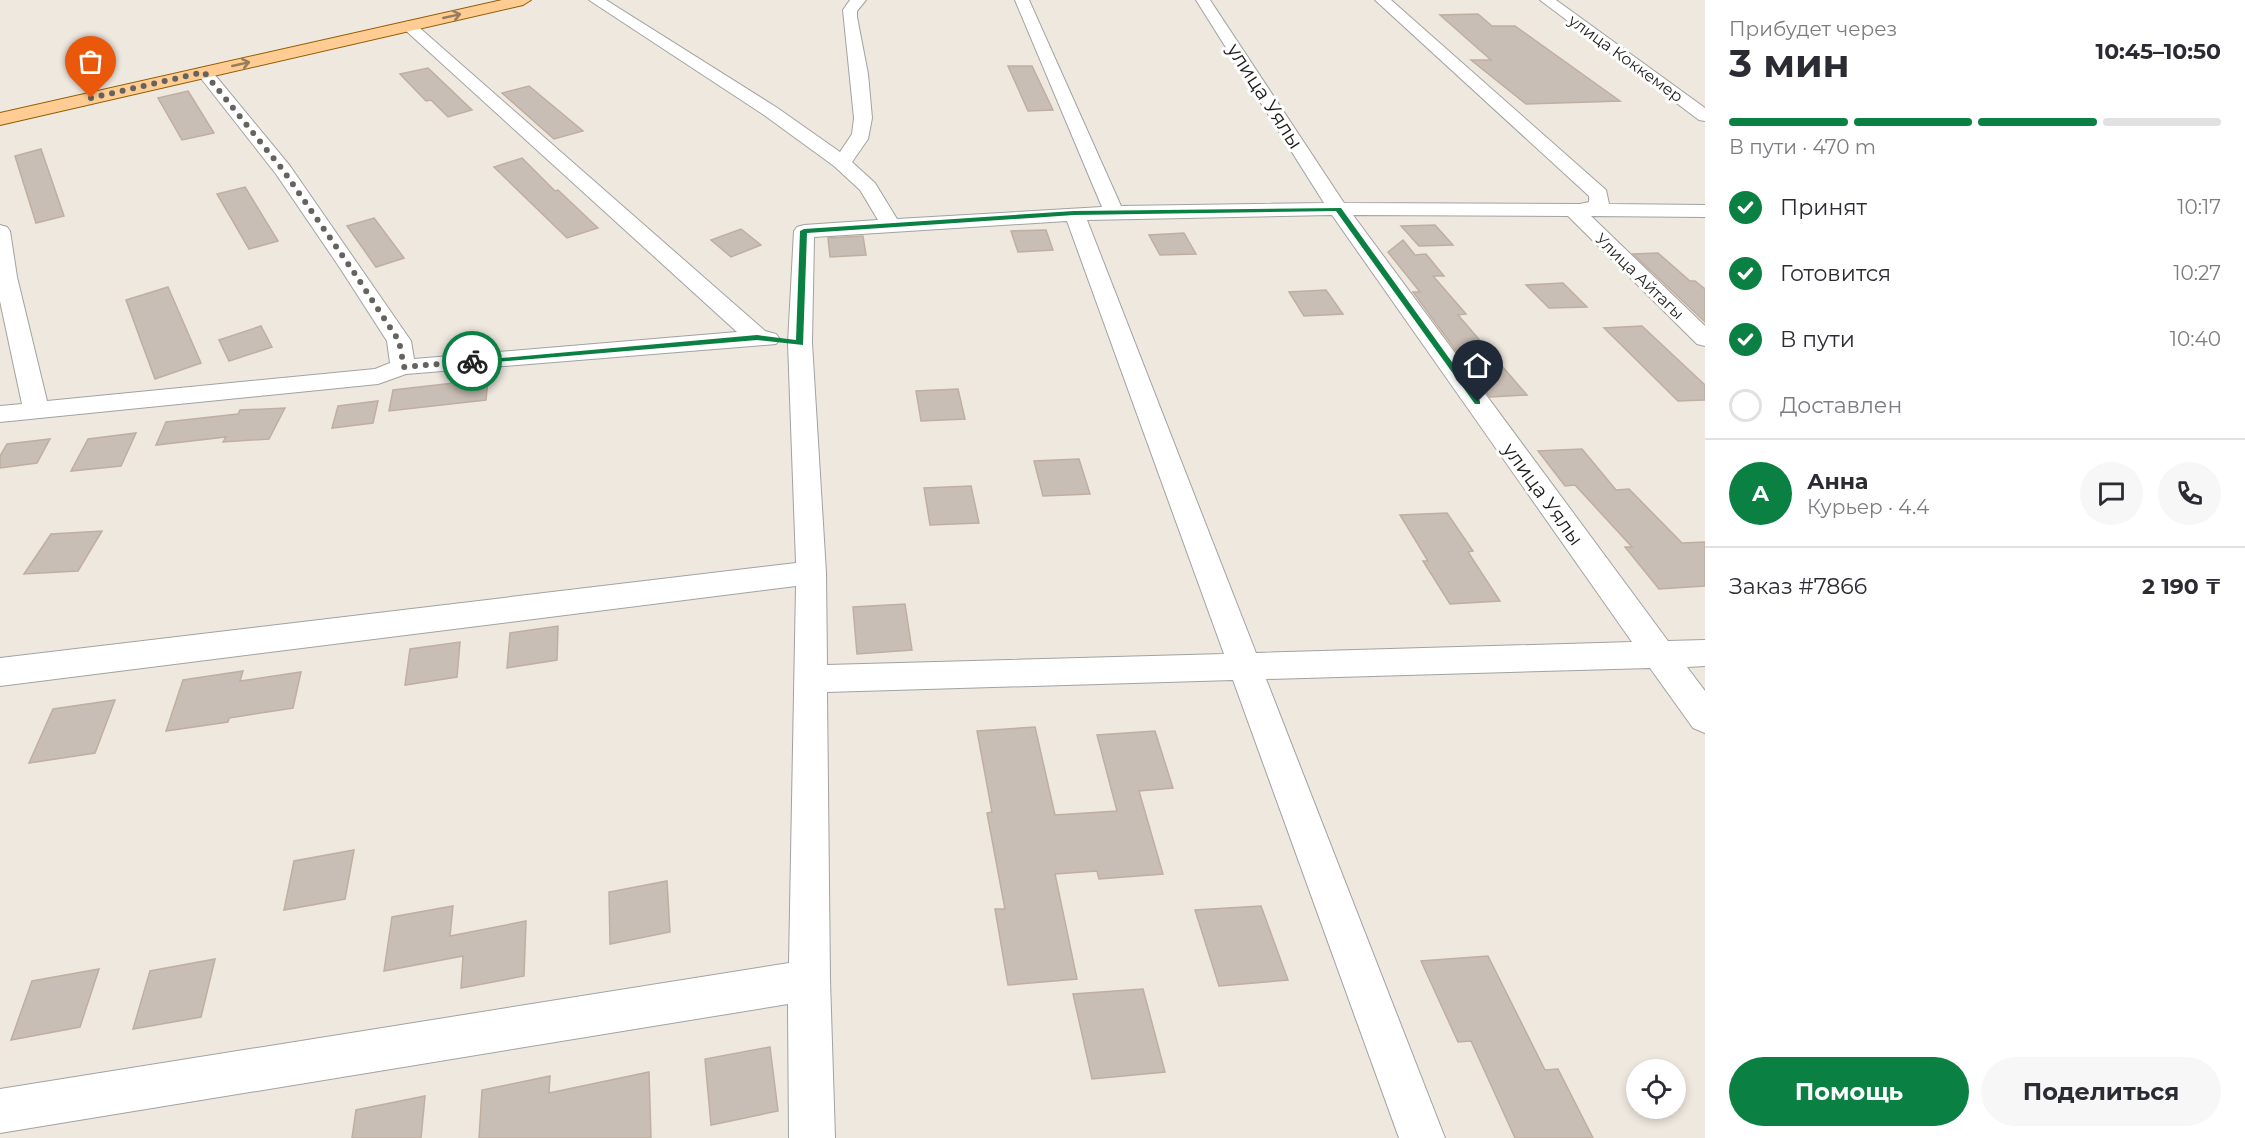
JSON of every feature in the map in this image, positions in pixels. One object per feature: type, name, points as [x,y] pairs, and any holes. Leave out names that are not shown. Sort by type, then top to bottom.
[{"type":"main road","points":[[355,20],[447,0]]},
{"type":"main road","points":[[0,119],[523,0]]},
{"type":"street","points":[[596,0],[770,111],[841,162],[868,187],[890,224]]},
{"type":"street","points":[[841,162],[849,154],[862,132],[860,79],[850,17],[850,10],[859,1],[857,0]]},
{"type":"street","points":[[1022,0],[1114,212]]},
{"type":"street","name":"улица Уялы","points":[[1203,0],[1338,209],[1705,718]]},
{"type":"street","points":[[1382,0],[1599,194],[1599,205],[1575,213]]},
{"type":"street","name":"улица Коккемер","points":[[1547,0],[1705,116]]},
{"type":"street","points":[[409,26],[757,337]]},
{"type":"street","points":[[204,72],[283,170],[351,268],[399,341],[404,367]]},
{"type":"street","points":[[812,1138],[809,980],[811,573],[800,343],[804,231],[1114,212],[1338,209],[1575,213],[1705,211]]},
{"type":"street","points":[[1074,213],[1422,1138]]},
{"type":"street","name":"Улица Айтагы","points":[[1575,213],[1705,339]]},
{"type":"street","points":[[0,231],[6,277],[36,410]]},
{"type":"street","points":[[0,414],[378,376],[404,367],[757,337],[800,343]]},
{"type":"street","points":[[0,672],[811,573]]},
{"type":"street","points":[[812,679],[1705,653]]},
{"type":"street","points":[[0,1111],[809,980]]},
{"type":"building","points":[[1478,14],[1492,26],[1515,26],[1620,101],[1526,104],[1471,60],[1491,60],[1440,15]]},
{"type":"building","points":[[1008,66],[1032,66],[1053,110],[1028,111]]},
{"type":"building","points":[[428,68],[472,110],[448,117],[431,100],[426,101],[400,74]]},
{"type":"building","points":[[529,86],[583,131],[554,139],[502,93]]},
{"type":"building","points":[[188,91],[214,133],[182,140],[158,98]]},
{"type":"building","points":[[41,149],[64,216],[36,223],[15,156]]},
{"type":"building","points":[[522,158],[555,191],[558,190],[598,228],[567,238],[494,167]]},
{"type":"building","points":[[245,187],[278,241],[249,249],[217,194]]},
{"type":"building","points":[[374,218],[404,258],[376,267],[347,226]]},
{"type":"building","points":[[1435,225],[1453,245],[1419,246],[1401,226]]},
{"type":"building","points":[[741,229],[761,245],[731,257],[711,240]]},
{"type":"building","points":[[1046,230],[1053,250],[1018,252],[1011,231]]},
{"type":"building","points":[[1184,233],[1196,254],[1160,255],[1149,235]]},
{"type":"building","points":[[863,236],[866,255],[830,257],[828,238]]},
{"type":"building","points":[[1403,240],[1415,255],[1426,254],[1444,276],[1433,276],[1466,314],[1458,315],[1527,395],[1490,397],[1413,292],[1420,292],[1388,252]]},
{"type":"building","points":[[1658,253],[1690,281],[1695,281],[1705,289],[1705,322],[1633,254]]},
{"type":"building","points":[[1563,283],[1587,307],[1549,308],[1526,285]]},
{"type":"building","points":[[168,287],[201,363],[155,379],[126,300]]},
{"type":"building","points":[[1326,290],[1343,314],[1304,316],[1289,292]]},
{"type":"building","points":[[261,326],[272,347],[229,361],[219,340]]},
{"type":"building","points":[[1642,326],[1705,385],[1705,400],[1678,401],[1604,328]]},
{"type":"building","points":[[488,379],[486,400],[389,411],[393,390]]},
{"type":"building","points":[[958,389],[965,419],[921,421],[916,391]]},
{"type":"building","points":[[378,401],[373,423],[332,428],[338,406]]},
{"type":"building","points":[[285,408],[269,439],[223,442],[226,437],[156,445],[166,422],[238,414],[240,410]]},
{"type":"building","points":[[136,433],[121,466],[71,471],[88,439]]},
{"type":"building","points":[[50,439],[37,463],[0,468],[0,456],[7,444]]},
{"type":"building","points":[[1582,449],[1616,490],[1629,489],[1682,543],[1705,542],[1705,586],[1659,589],[1625,547],[1632,547],[1575,485],[1565,486],[1538,451]]},
{"type":"building","points":[[1079,459],[1090,494],[1043,496],[1034,461]]},
{"type":"building","points":[[971,486],[979,523],[930,525],[924,488]]},
{"type":"building","points":[[1447,513],[1473,551],[1468,552],[1500,601],[1450,604],[1423,561],[1428,561],[1400,515]]},
{"type":"building","points":[[102,531],[78,571],[24,574],[51,534]]},
{"type":"building","points":[[905,604],[912,650],[857,654],[853,607]]},
{"type":"building","points":[[558,626],[557,660],[507,668],[510,633]]},
{"type":"building","points":[[460,642],[457,677],[405,685],[410,649]]},
{"type":"building","points":[[243,671],[240,681],[301,672],[293,708],[229,718],[228,722],[166,731],[183,680]]},
{"type":"building","points":[[115,700],[95,753],[29,763],[53,709]]},
{"type":"building","points":[[1035,727],[1055,815],[1117,811],[1097,735],[1155,731],[1173,788],[1139,791],[1163,874],[1099,879],[1097,871],[1055,874],[1077,979],[1008,985],[995,909],[1005,909],[987,813],[992,812],[977,731]]},
{"type":"building","points":[[354,850],[345,899],[284,910],[294,861]]},
{"type":"building","points":[[667,881],[670,932],[610,944],[609,892]]},
{"type":"building","points":[[453,906],[450,936],[526,921],[524,976],[461,988],[463,956],[384,971],[392,917]]},
{"type":"building","points":[[1261,906],[1288,980],[1219,986],[1195,910]]},
{"type":"building","points":[[1488,956],[1545,1070],[1558,1069],[1593,1138],[1515,1138],[1471,1041],[1458,1042],[1421,961]]},
{"type":"building","points":[[215,959],[201,1017],[133,1029],[150,971]]},
{"type":"building","points":[[99,969],[80,1027],[11,1040],[32,981]]},
{"type":"building","points":[[1143,989],[1165,1072],[1092,1079],[1073,994]]},
{"type":"building","points":[[770,1047],[778,1111],[711,1125],[705,1059]]},
{"type":"building","points":[[649,1072],[651,1138],[479,1138],[482,1090],[550,1076],[549,1093]]},
{"type":"building","points":[[425,1096],[421,1138],[352,1138],[356,1110]]},
{"type":"way so far","points":[[91,98],[204,72],[283,170],[351,268],[399,341],[404,367],[472,361]]},
{"type":"route","points":[[472,361],[757,337],[800,343],[804,231],[1074,213],[1338,209],[1478,402]]}]
